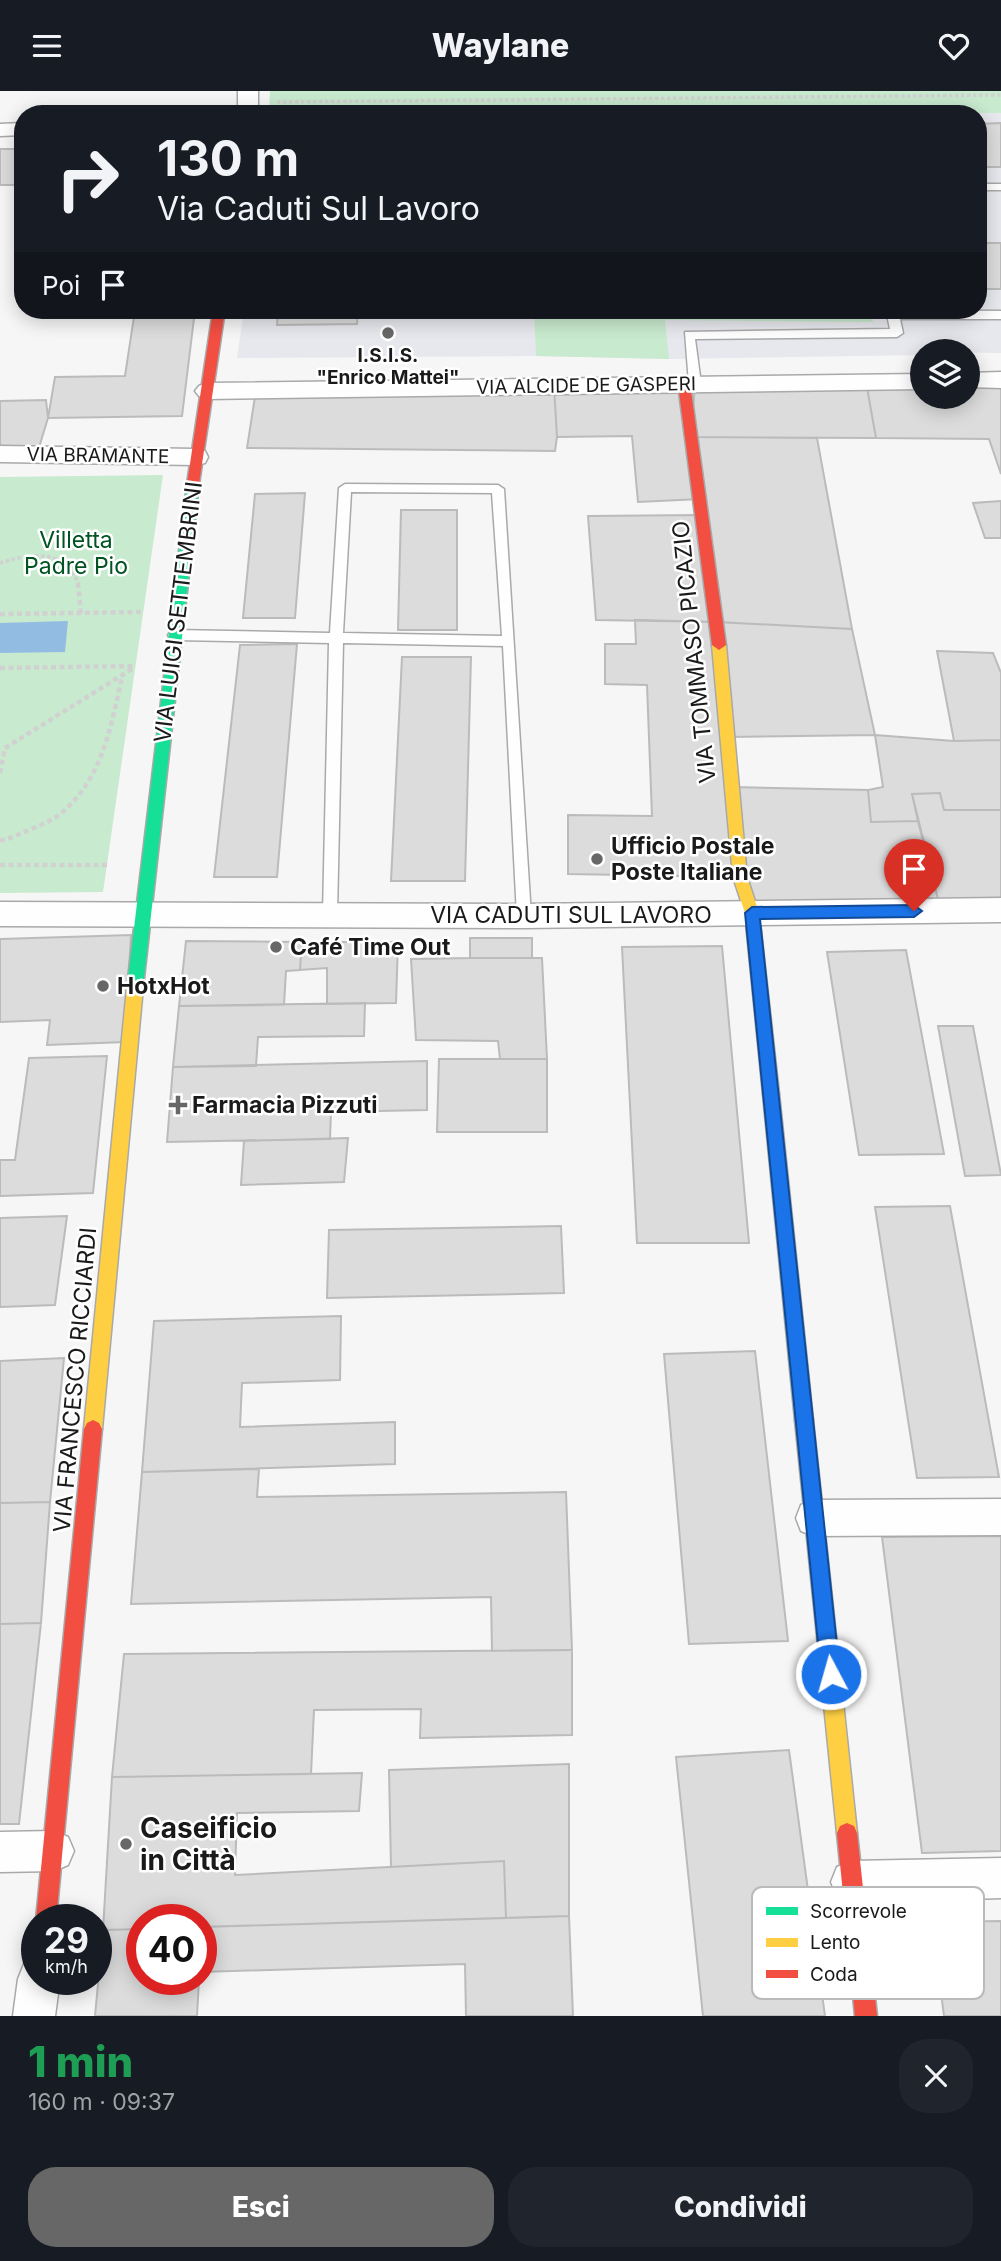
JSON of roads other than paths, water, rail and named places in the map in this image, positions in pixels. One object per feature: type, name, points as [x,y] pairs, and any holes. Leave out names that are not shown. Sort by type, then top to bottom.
[{"type":"street","name":"VIA LUIGI SETTEMBRINI","points":[[141,921],[196,457],[218,319]]},
{"type":"street","points":[[980,380],[1001,380]]},
{"type":"street","name":"VIA ALCIDE DE GASPERI","points":[[207,391],[910,381]]},
{"type":"street","name":"VIA TOMMASO PICAZIO","points":[[690,384],[717,622],[740,877],[752,913],[853,1887]]},
{"type":"street","name":"VIA BRAMANTE","points":[[0,454],[196,457]]},
{"type":"street","name":"VIA CADUTI SUL LAVORO","points":[[141,921],[330,914],[524,916],[1001,910]]},
{"type":"street","points":[[0,914],[141,921]]},
{"type":"street","points":[[0,928],[141,921]]},
{"type":"street","name":"VIA FRANCESCO RICCIARDI","points":[[48,1904],[141,921]]},
{"type":"street","points":[[814,1518],[1001,1517]]},
{"type":"street","points":[[0,1852],[54,1851]]},
{"type":"street","points":[[852,1882],[1001,1878]]},
{"type":"street","points":[[34,2016],[36,1995]]},
{"type":"lane","points":[[690,384],[689,335],[897,333],[894,319]]},
{"type":"lane","points":[[330,914],[335,638],[345,488],[498,489],[524,916]]},
{"type":"lane","points":[[175,635],[509,641]]},
{"type":"water","points":[[68,621],[65,652],[0,653],[0,623]]},
{"type":"place","name":"I.S.I.S. \"Enrico Mattei\"","points":[[388,333]]},
{"type":"place","name":"Ufficio Postale Poste Italiane","points":[[597,859]]},
{"type":"place","name":"Café Time Out","points":[[276,947]]},
{"type":"place","name":"HotxHot","points":[[103,986]]},
{"type":"place","name":"Farmacia Pizzuti","points":[[178,1105]]},
{"type":"place","name":"Caseificio in Città","points":[[126,1844]]},
{"type":"park label","name":"Villetta Padre Pio","points":[[76,553]]}]
